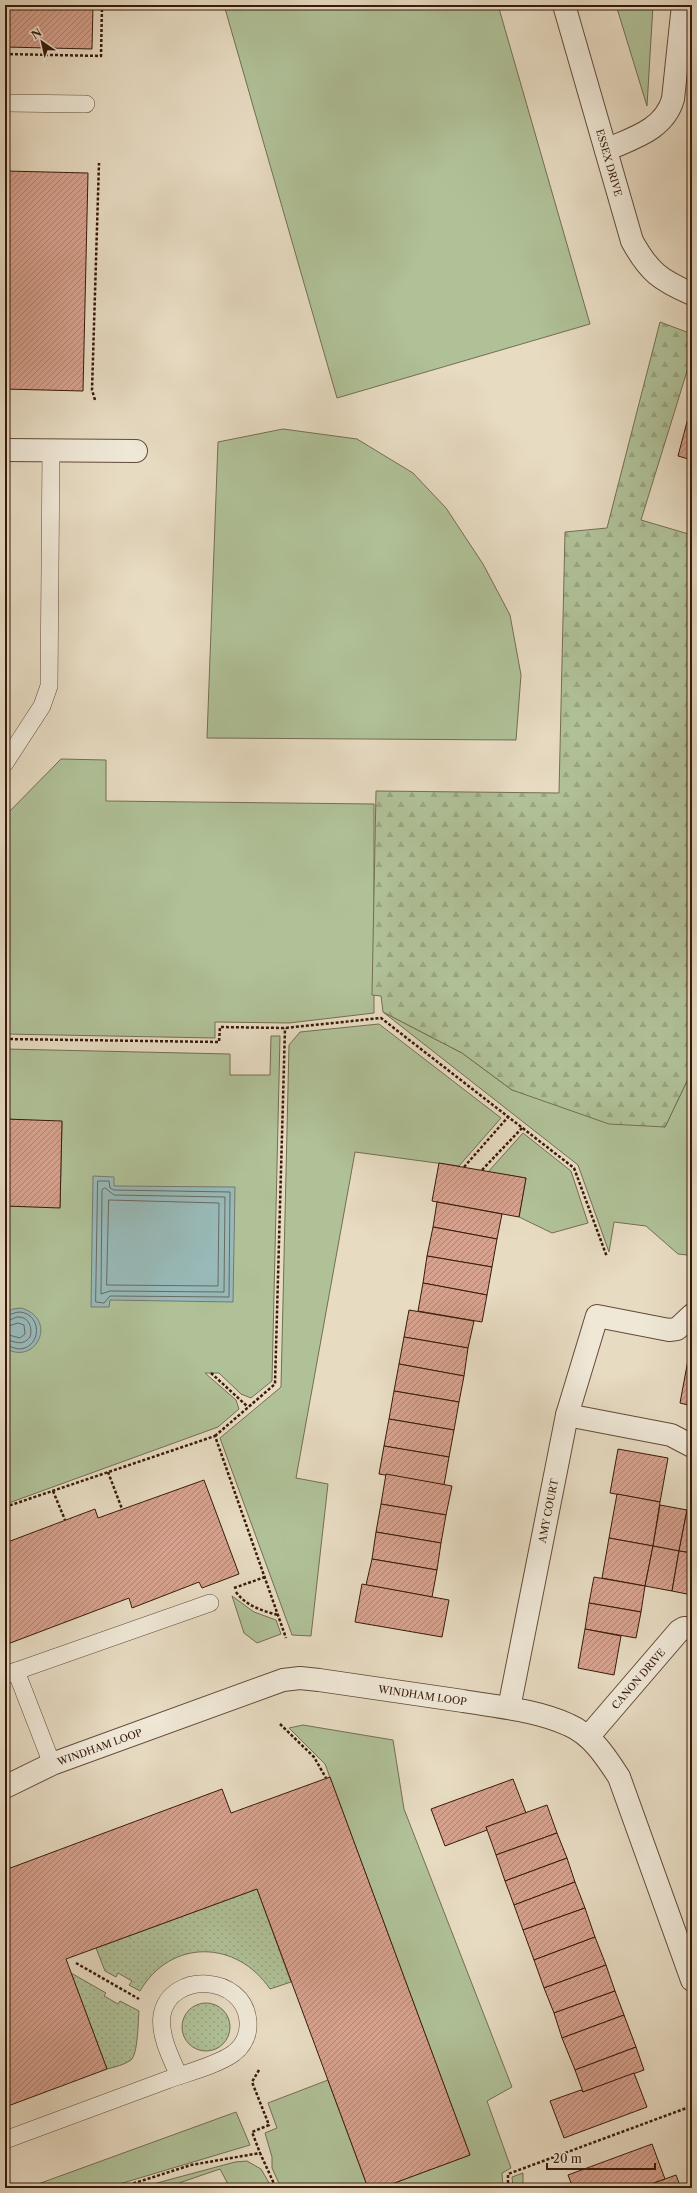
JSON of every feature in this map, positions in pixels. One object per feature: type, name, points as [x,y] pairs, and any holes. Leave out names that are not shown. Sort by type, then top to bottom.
[{"type":"street","name":"ESSEX DRIVE","points":[[564,5],[632,241],[651,270],[663,280],[692,294]]},
{"type":"street","points":[[606,150],[653,128],[669,112],[673,99],[683,5]]},
{"type":"street","points":[[5,450],[136,451]]},
{"type":"street","name":"AMY COURT","points":[[509,1708],[567,1415],[597,1316],[669,1330],[677,1329],[692,1315]]},
{"type":"street","points":[[567,1415],[671,1434],[692,1446]]},
{"type":"street","name":"CANON DRIVE","points":[[588,1737],[680,1631],[684,1628],[692,1629]]},
{"type":"street","name":"WINDHAM LOOP","points":[[5,1787],[52,1764],[289,1680],[319,1680],[509,1708],[570,1725],[588,1737],[606,1756],[619,1777],[692,1980]]},
{"type":"lane","points":[[5,103],[86,104]]},
{"type":"lane","points":[[5,763],[42,706],[48,686],[51,451]]},
{"type":"lane","points":[[52,1764],[10,1673],[210,1603]]},
{"type":"lane","points":[[5,2140],[179,2076],[233,2053],[245,2039],[248,2029],[247,2015],[242,2002],[230,1990],[213,1984],[193,1985],[176,1992],[168,2002],[162,2016],[162,2029],[179,2076]]},
{"type":"path","points":[[5,54],[101,56],[102,5]]},
{"type":"path","points":[[94,400],[92,390],[99,162]]},
{"type":"path","points":[[5,1039],[219,1042],[220,1027],[285,1028],[380,1018],[574,1168],[606,1257]]},
{"type":"path","points":[[5,1507],[215,1436],[275,1384],[285,1028]]},
{"type":"path","points":[[464,1167],[508,1117]]},
{"type":"path","points":[[482,1170],[522,1128]]},
{"type":"path","points":[[211,1373],[248,1407]]},
{"type":"path","points":[[215,1436],[286,1638]]},
{"type":"path","points":[[108,1472],[122,1509]]},
{"type":"path","points":[[53,1490],[65,1520]]},
{"type":"path","points":[[265,1577],[233,1588],[246,1602],[255,1608],[279,1616]]},
{"type":"path","points":[[280,1724],[314,1758],[326,1778]]},
{"type":"path","points":[[76,1963],[143,2002]]},
{"type":"path","points":[[508,2188],[508,2174],[692,2106]]},
{"type":"path","points":[[119,2188],[191,2165],[260,2153],[276,2188]]},
{"type":"green space","points":[[224,5],[498,5],[590,324],[337,398]]},
{"type":"green space","points":[[616,5],[653,5],[647,106]]},
{"type":"green space","points":[[660,322],[692,334],[692,355],[641,520],[692,535],[692,1080],[688,1079],[665,1127],[609,1124],[512,1090],[462,1053],[383,1012],[381,996],[372,995],[376,791],[559,793],[565,532],[607,528]]},
{"type":"green space","points":[[283,429],[357,439],[413,473],[446,508],[483,564],[510,615],[521,675],[516,740],[207,738],[218,442]]},
{"type":"green space","points":[[61,759],[106,760],[106,801],[374,804],[374,1013],[289,1023],[215,1022],[215,1038],[5,1034],[5,816]]},
{"type":"green space","points":[[383,1012],[462,1053],[512,1090],[665,1127],[688,1079],[692,1080],[692,1247],[687,1255],[678,1254],[646,1226],[614,1222],[609,1252],[578,1165]]},
{"type":"green space","points":[[379,1024],[501,1118],[459,1166],[355,1152],[296,1478],[328,1484],[311,1636],[292,1635],[220,1438],[281,1387],[289,1045],[300,1032]]},
{"type":"green space","points":[[271,1036],[280,1036],[272,1381],[251,1398],[241,1394],[219,1373],[205,1373],[236,1400],[239,1409],[218,1427],[6,1504],[5,1206],[60,1207],[62,1122],[5,1119],[5,1049],[230,1054],[230,1075],[270,1075]]},
{"type":"green space","points":[[523,1133],[571,1171],[588,1223],[552,1233],[519,1217],[526,1178],[488,1172]]},
{"type":"green space","points":[[232,1596],[254,1612],[276,1620],[281,1634],[257,1643],[244,1633]]},
{"type":"green space","points":[[303,1725],[393,1740],[404,1809],[512,2087],[487,2101],[511,2168],[502,2173],[503,2188],[381,2188],[470,2155],[325,1764],[289,1728]]},
{"type":"green space","points":[[257,1889],[291,1982],[270,1989],[256,1973],[240,1961],[223,1954],[204,1952],[186,1954],[169,1961],[153,1974],[140,1991],[129,1985],[132,1981],[118,1973],[116,1977],[105,1971],[96,1948]]},
{"type":"green space","points":[[71,1973],[106,1993],[104,1996],[118,2004],[120,2001],[139,2011],[136,2045],[131,2060],[122,2065],[107,2069]]},
{"type":"green space","points":[[206,2003],[215,2005],[223,2010],[228,2018],[230,2027],[228,2036],[223,2044],[215,2049],[206,2051],[197,2049],[189,2044],[184,2036],[182,2027],[184,2018],[189,2010],[197,2005]]},
{"type":"green space","points":[[328,2080],[368,2188],[281,2188],[272,2168],[272,2157],[265,2133],[277,2128],[268,2103]]},
{"type":"green space","points":[[236,2112],[250,2145],[106,2188],[27,2188]]},
{"type":"green space","points":[[247,2161],[261,2169],[272,2188],[230,2188],[220,2169],[173,2185],[174,2188],[142,2187],[235,2162]]},
{"type":"green space","points":[[523,2173],[523,2188],[513,2188],[512,2177]]},
{"type":"water","points":[[93,1176],[114,1177],[114,1186],[235,1187],[233,1302],[110,1300],[109,1307],[91,1307]]},
{"type":"water","points":[[21,1308],[32,1314],[39,1322],[41,1330],[39,1339],[34,1347],[26,1351],[16,1352],[5,1348],[5,1313],[13,1309]]},
{"type":"building","points":[[5,5],[93,5],[92,49],[5,47]]},
{"type":"building","points":[[5,171],[88,173],[83,391],[5,389]]},
{"type":"building","points":[[692,403],[692,460],[678,456]]},
{"type":"building","points":[[5,1119],[62,1121],[60,1208],[5,1206]]},
{"type":"building","points":[[439,1163],[526,1178],[519,1217],[432,1201]]},
{"type":"building","points":[[437,1202],[502,1214],[497,1239],[433,1227]]},
{"type":"building","points":[[433,1227],[497,1239],[492,1267],[427,1256]]},
{"type":"building","points":[[427,1256],[492,1267],[487,1295],[423,1283]]},
{"type":"building","points":[[423,1283],[487,1295],[482,1322],[418,1311]]},
{"type":"building","points":[[409,1310],[474,1321],[468,1348],[404,1337]]},
{"type":"building","points":[[404,1337],[468,1348],[464,1376],[399,1364]]},
{"type":"building","points":[[688,1360],[692,1361],[692,1406],[680,1403]]},
{"type":"building","points":[[399,1364],[464,1376],[459,1402],[394,1391]]},
{"type":"building","points":[[394,1391],[459,1402],[454,1430],[389,1419]]},
{"type":"building","points":[[389,1419],[454,1430],[449,1457],[384,1446]]},
{"type":"building","points":[[384,1446],[449,1457],[444,1485],[379,1474]]},
{"type":"building","points":[[618,1449],[668,1458],[660,1502],[610,1493]]},
{"type":"building","points":[[386,1474],[452,1486],[446,1515],[381,1504]]},
{"type":"building","points":[[204,1480],[239,1574],[202,1588],[199,1582],[132,1608],[129,1598],[5,1645],[5,1543],[95,1509],[98,1518]]},
{"type":"building","points":[[617,1494],[660,1502],[653,1546],[609,1538]]},
{"type":"building","points":[[381,1504],[446,1515],[441,1543],[376,1532]]},
{"type":"building","points":[[660,1505],[687,1510],[679,1551],[653,1546]]},
{"type":"building","points":[[687,1510],[692,1511],[692,1553],[679,1551]]},
{"type":"building","points":[[376,1532],[441,1543],[437,1570],[372,1559]]},
{"type":"building","points":[[609,1538],[653,1546],[645,1586],[602,1578]]},
{"type":"building","points":[[653,1546],[679,1551],[672,1591],[645,1586]]},
{"type":"building","points":[[679,1551],[692,1553],[692,1595],[672,1591]]},
{"type":"building","points":[[372,1559],[437,1570],[432,1597],[366,1585]]},
{"type":"building","points":[[594,1577],[645,1586],[641,1612],[589,1603]]},
{"type":"building","points":[[362,1584],[449,1600],[442,1637],[355,1622]]},
{"type":"building","points":[[589,1603],[641,1612],[636,1638],[585,1629]]},
{"type":"building","points":[[585,1629],[621,1636],[614,1675],[578,1668]]},
{"type":"building","points":[[330,1777],[470,2155],[381,2188],[368,2188],[257,1889],[66,1959],[107,2069],[8,2106],[5,2098],[5,1870],[222,1789],[231,1813]]},
{"type":"building","points":[[513,1779],[526,1813],[486,1827],[487,1830],[445,1846],[431,1809]]},
{"type":"building","points":[[547,1805],[557,1833],[496,1855],[486,1827]]},
{"type":"building","points":[[557,1833],[567,1858],[505,1881],[496,1855]]},
{"type":"building","points":[[567,1858],[575,1882],[514,1905],[505,1881]]},
{"type":"building","points":[[575,1882],[585,1908],[523,1930],[514,1905]]},
{"type":"building","points":[[585,1908],[595,1937],[534,1960],[523,1930]]},
{"type":"building","points":[[595,1937],[606,1965],[544,1988],[534,1960]]},
{"type":"building","points":[[606,1965],[615,1991],[554,2013],[544,1988]]},
{"type":"building","points":[[615,1991],[624,2015],[562,2038],[554,2013]]},
{"type":"building","points":[[624,2015],[636,2047],[575,2070],[562,2038]]},
{"type":"building","points":[[636,2047],[644,2070],[583,2092],[575,2070]]},
{"type":"building","points":[[634,2073],[647,2107],[564,2138],[550,2101],[581,2090],[583,2092]]},
{"type":"building","points":[[652,2144],[665,2179],[640,2188],[573,2188],[568,2175]]},
{"type":"building","points":[[676,2175],[681,2188],[640,2188],[665,2179]]}]
